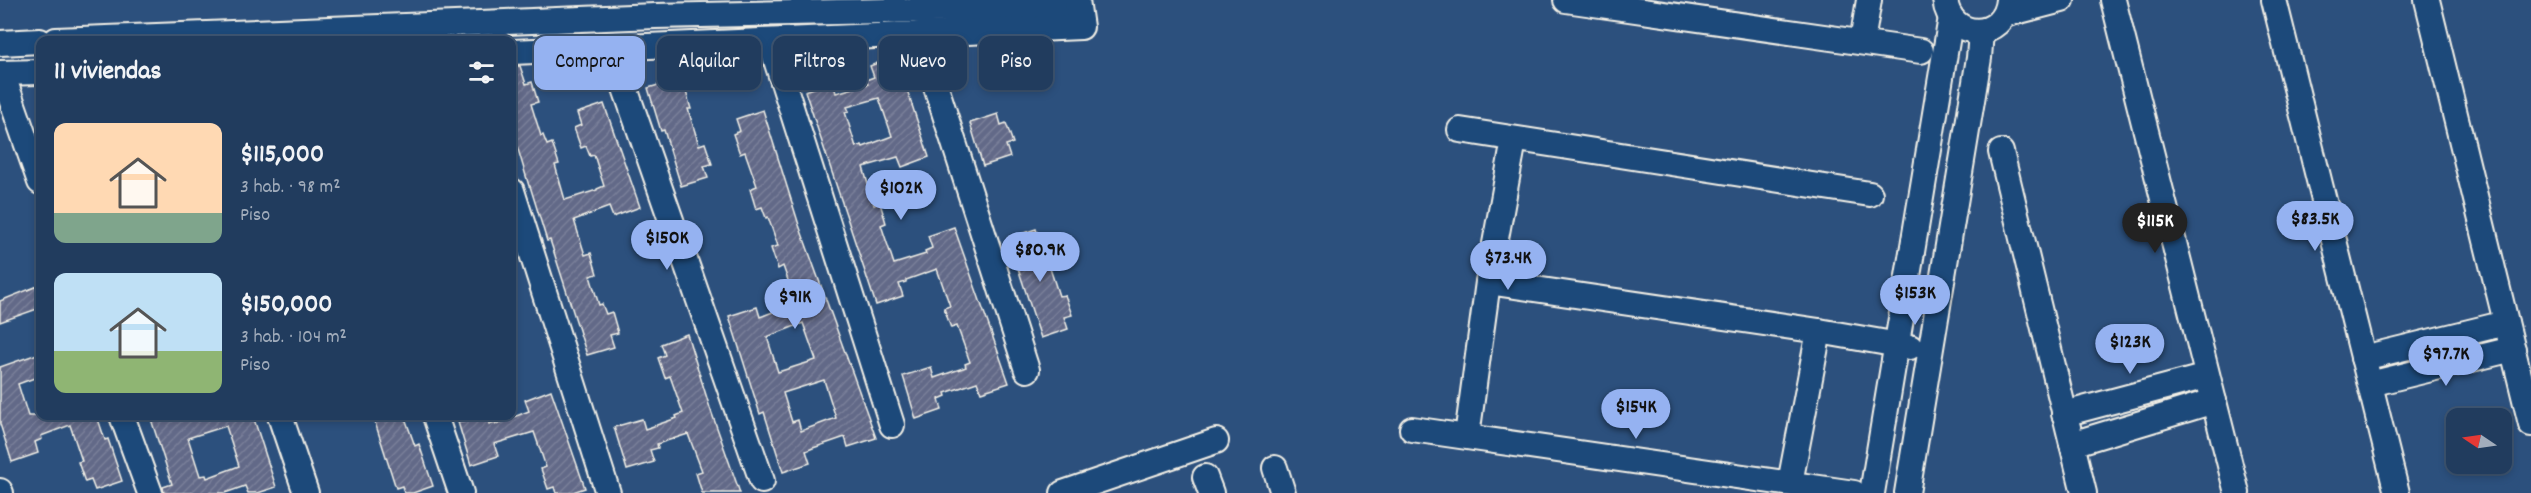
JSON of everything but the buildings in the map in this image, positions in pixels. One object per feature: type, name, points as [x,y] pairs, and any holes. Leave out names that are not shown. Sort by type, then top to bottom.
[{"type":"street","points":[[1566,0],[1921,51]]},
{"type":"street","points":[[1862,42],[1869,0]]},
{"type":"street","points":[[1948,9],[1964,28],[1981,31],[1995,26],[2006,7],[2062,0]]},
{"type":"street","points":[[2113,0],[2236,493]]},
{"type":"street","points":[[2274,0],[2397,493]]},
{"type":"street","points":[[2427,0],[2531,424]]},
{"type":"street","points":[[178,36],[655,16],[1077,4],[1081,27],[645,46]]},
{"type":"street","points":[[1872,493],[1948,9]]},
{"type":"street","points":[[655,16],[656,46]]},
{"type":"street","points":[[1907,493],[1979,58],[1981,31]]},
{"type":"street","points":[[919,34],[1027,370]]},
{"type":"street","points":[[0,43],[36,41]]},
{"type":"street","points":[[770,41],[892,425]]},
{"type":"street","points":[[516,52],[534,51]]},
{"type":"street","points":[[36,72],[1,73],[36,171]]},
{"type":"street","points":[[626,90],[762,481]]},
{"type":"street","points":[[1460,130],[1870,194]]},
{"type":"street","points":[[1467,436],[1488,282],[1514,140]]},
{"type":"street","points":[[2001,152],[2084,493]]},
{"type":"street","points":[[516,204],[608,493]]},
{"type":"street","points":[[1488,282],[1819,331],[1896,346],[1930,348]]},
{"type":"street","points":[[2363,358],[2506,323]]},
{"type":"street","points":[[1790,483],[1819,331]]},
{"type":"street","points":[[2370,384],[2512,349]]},
{"type":"street","points":[[2064,414],[2207,376]]},
{"type":"street","points":[[2072,444],[2214,401]]},
{"type":"street","points":[[123,420],[150,493]]},
{"type":"street","points":[[281,420],[306,493]]},
{"type":"street","points":[[436,420],[461,493]]},
{"type":"street","points":[[1412,429],[1854,493]]},
{"type":"street","points":[[1063,493],[1216,441]]},
{"type":"street","points":[[1275,468],[1283,493]]}]
